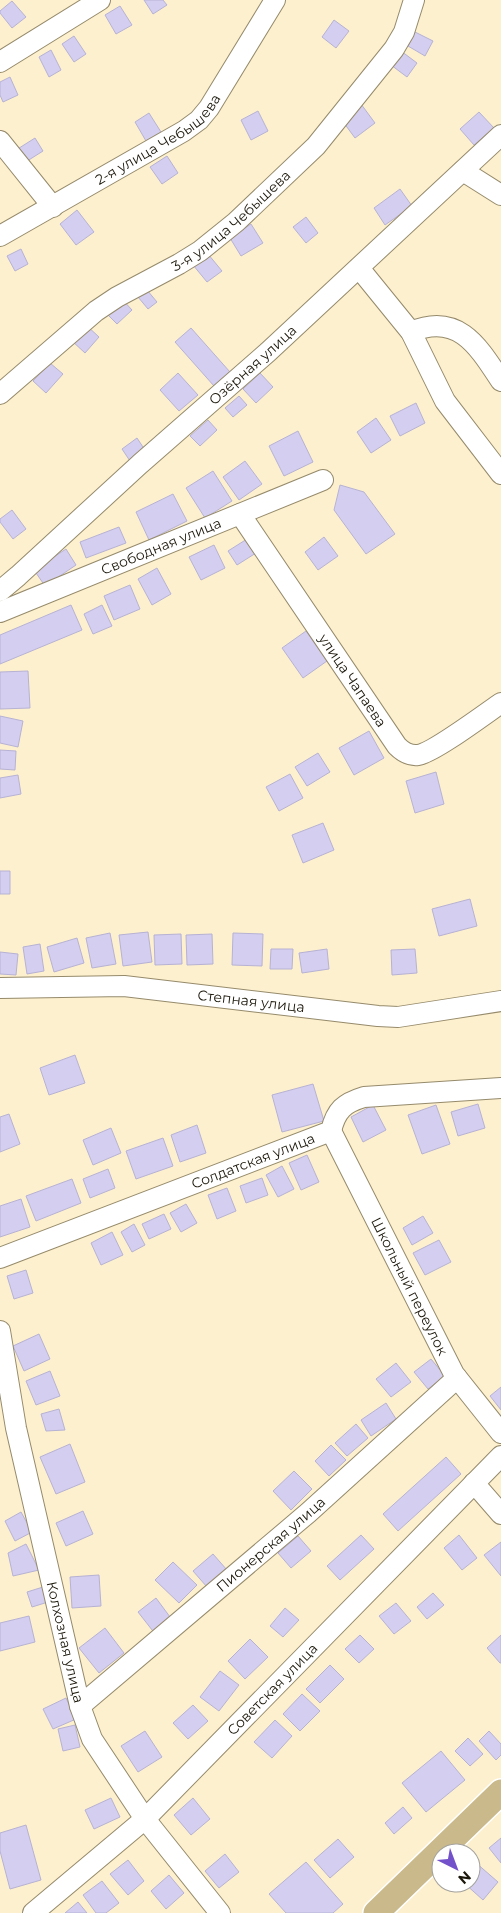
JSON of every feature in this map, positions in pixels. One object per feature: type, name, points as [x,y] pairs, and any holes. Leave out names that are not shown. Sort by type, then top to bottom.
[{"type":"main road","points":[[376,1913],[501,1792]]},
{"type":"street","points":[[0,62],[100,0]]},
{"type":"street","name":"2-я улица Чебышева","points":[[0,236],[184,131],[199,120],[209,108],[275,0]]},
{"type":"street","name":"3-я улица Чебышева","points":[[0,394],[96,311],[117,297],[200,251],[236,222],[316,146],[394,49],[404,32],[414,0]]},
{"type":"street","name":"Озёрная улица","points":[[0,591],[140,464],[268,352],[501,135]]},
{"type":"street","points":[[0,141],[53,207]]},
{"type":"street","points":[[463,171],[501,195]]},
{"type":"street","points":[[359,268],[411,332],[445,401],[501,474]]},
{"type":"street","points":[[411,332],[423,326],[450,326],[464,334],[476,346],[501,381]]},
{"type":"street","name":"Свободная улица","points":[[0,612],[322,480]]},
{"type":"street","name":"улица Чапаева","points":[[240,514],[397,746],[403,752],[419,755],[428,752],[501,703]]},
{"type":"street","name":"Степная улица","points":[[0,988],[124,986],[398,1017],[501,1001]]},
{"type":"street","name":"Солдатская улица","points":[[0,1258],[331,1132],[341,1108],[353,1100],[364,1096],[501,1088]]},
{"type":"street","name":"Школьный переулок","points":[[331,1132],[457,1378],[501,1433]]},
{"type":"street","name":"Колхозная улица","points":[[0,1331],[8,1430],[80,1706],[92,1739],[145,1819],[220,1913]]},
{"type":"street","name":"Пионерская улица","points":[[80,1706],[308,1513],[457,1378]]},
{"type":"street","name":"Советская улица","points":[[33,1913],[145,1819],[501,1456]]},
{"type":"street","points":[[474,1483],[501,1514]]},
{"type":"building","points":[[144,0],[163,0],[167,5],[153,14]]},
{"type":"building","points":[[12,1],[26,17],[12,28],[0,11]]},
{"type":"building","points":[[120,6],[132,25],[116,34],[105,15]]},
{"type":"building","points":[[334,20],[349,31],[336,48],[322,37]]},
{"type":"building","points":[[415,32],[433,41],[425,56],[408,46]]},
{"type":"building","points":[[74,36],[86,54],[74,62],[62,44]]},
{"type":"building","points":[[51,50],[61,70],[49,77],[39,57]]},
{"type":"building","points":[[401,51],[417,63],[407,77],[391,65]]},
{"type":"building","points":[[10,77],[18,95],[3,102],[0,95],[0,82]]},
{"type":"building","points":[[361,104],[375,123],[355,138],[341,119]]},
{"type":"building","points":[[258,111],[268,131],[251,140],[241,120]]},
{"type":"building","points":[[479,112],[494,128],[474,145],[460,129]]},
{"type":"building","points":[[149,113],[161,132],[146,141],[135,122]]},
{"type":"building","points":[[35,138],[43,151],[24,163],[16,150]]},
{"type":"building","points":[[167,156],[178,173],[162,184],[150,167]]},
{"type":"building","points":[[400,189],[412,206],[385,225],[374,208]]},
{"type":"building","points":[[77,210],[94,232],[76,245],[60,224]]},
{"type":"building","points":[[306,217],[318,233],[306,243],[293,227]]},
{"type":"building","points":[[251,224],[263,243],[241,256],[230,238]]},
{"type":"building","points":[[21,249],[28,264],[15,271],[7,256]]},
{"type":"building","points":[[208,254],[222,271],[207,282],[193,265]]},
{"type":"building","points":[[147,290],[157,302],[148,309],[138,297]]},
{"type":"building","points":[[121,298],[132,310],[117,324],[105,312]]},
{"type":"building","points":[[86,325],[99,337],[85,353],[71,340]]},
{"type":"building","points":[[191,328],[230,372],[214,386],[175,342]]},
{"type":"building","points":[[50,363],[63,374],[46,393],[33,381]]},
{"type":"building","points":[[178,373],[198,395],[179,411],[160,390]]},
{"type":"building","points":[[260,373],[273,387],[256,403],[243,389]]},
{"type":"building","points":[[239,396],[247,405],[233,417],[225,408]]},
{"type":"building","points":[[416,403],[425,423],[400,436],[390,416]]},
{"type":"building","points":[[376,418],[391,440],[371,453],[357,432]]},
{"type":"building","points":[[208,420],[217,430],[200,446],[190,436]]},
{"type":"building","points":[[298,431],[313,462],[284,476],[269,446]]},
{"type":"building","points":[[137,438],[145,450],[130,461],[122,449]]},
{"type":"building","points":[[245,461],[262,484],[239,500],[223,477]]},
{"type":"building","points":[[213,471],[232,501],[205,518],[186,488]]},
{"type":"building","points":[[340,485],[364,492],[395,534],[366,554],[334,510]]},
{"type":"building","points":[[173,494],[187,521],[149,540],[136,512]]},
{"type":"building","points":[[12,510],[26,529],[13,539],[0,522],[0,519]]},
{"type":"building","points":[[119,527],[126,543],[86,558],[80,542]]},
{"type":"building","points":[[324,537],[338,556],[318,570],[305,552]]},
{"type":"building","points":[[247,539],[256,553],[237,565],[228,551]]},
{"type":"building","points":[[214,545],[225,568],[201,580],[189,557]]},
{"type":"building","points":[[66,549],[76,565],[45,586],[34,570]]},
{"type":"building","points":[[157,568],[171,594],[152,605],[138,579]]},
{"type":"building","points":[[130,585],[140,609],[114,620],[104,596]]},
{"type":"building","points":[[71,605],[82,630],[0,664],[0,635]]},
{"type":"building","points":[[102,605],[112,626],[93,634],[84,614]]},
{"type":"building","points":[[306,631],[327,661],[303,678],[282,648]]},
{"type":"building","points":[[28,671],[30,708],[0,709],[0,672]]},
{"type":"building","points":[[0,716],[23,721],[18,747],[0,743]]},
{"type":"building","points":[[369,731],[384,758],[354,775],[339,748]]},
{"type":"building","points":[[0,750],[16,751],[15,770],[0,769]]},
{"type":"building","points":[[318,753],[330,772],[307,786],[295,767]]},
{"type":"building","points":[[436,772],[444,804],[415,813],[406,781]]},
{"type":"building","points":[[290,774],[303,798],[279,811],[266,787]]},
{"type":"building","points":[[18,775],[21,794],[0,798],[0,778]]},
{"type":"building","points":[[323,823],[334,850],[303,863],[292,835]]},
{"type":"building","points":[[0,871],[10,871],[10,894],[0,894]]},
{"type":"building","points":[[470,899],[477,926],[439,936],[432,909]]},
{"type":"building","points":[[148,932],[152,962],[123,966],[119,935]]},
{"type":"building","points":[[110,933],[116,964],[92,968],[86,938]]},
{"type":"building","points":[[233,933],[263,934],[262,966],[232,965]]},
{"type":"building","points":[[181,934],[182,964],[155,965],[154,935]]},
{"type":"building","points":[[212,934],[213,964],[187,965],[186,935]]},
{"type":"building","points":[[77,938],[84,963],[54,972],[47,947]]},
{"type":"building","points":[[40,944],[44,971],[27,974],[23,947]]},
{"type":"building","points":[[271,949],[293,949],[292,969],[270,969]]},
{"type":"building","points":[[327,949],[329,969],[302,973],[299,953]]},
{"type":"building","points":[[415,949],[417,973],[392,975],[391,950]]},
{"type":"building","points":[[0,952],[18,954],[16,975],[0,974]]},
{"type":"building","points":[[75,1055],[85,1083],[49,1095],[40,1068]]},
{"type":"building","points":[[313,1084],[324,1121],[282,1132],[272,1095]]},
{"type":"building","points":[[478,1104],[485,1128],[458,1136],[451,1112]]},
{"type":"building","points":[[373,1105],[386,1130],[363,1142],[351,1117]]},
{"type":"building","points":[[436,1105],[450,1144],[422,1154],[408,1115]]},
{"type":"building","points":[[9,1114],[20,1144],[0,1152],[0,1117]]},
{"type":"building","points":[[197,1125],[206,1153],[180,1162],[171,1135]]},
{"type":"building","points":[[111,1128],[121,1153],[93,1165],[83,1140]]},
{"type":"building","points":[[163,1138],[173,1166],[136,1179],[126,1151]]},
{"type":"building","points":[[307,1155],[319,1182],[301,1190],[289,1163]]},
{"type":"building","points":[[282,1166],[294,1189],[278,1197],[266,1175]]},
{"type":"building","points":[[108,1169],[115,1188],[90,1198],[83,1179]]},
{"type":"building","points":[[262,1178],[268,1195],[246,1203],[240,1186]]},
{"type":"building","points":[[72,1179],[81,1203],[36,1221],[26,1196]]},
{"type":"building","points":[[227,1188],[236,1211],[217,1219],[208,1195]]},
{"type":"building","points":[[21,1199],[30,1227],[0,1237],[0,1206]]},
{"type":"building","points":[[186,1204],[197,1223],[181,1232],[170,1213]]},
{"type":"building","points":[[164,1214],[171,1229],[149,1239],[142,1224]]},
{"type":"building","points":[[423,1216],[433,1233],[412,1245],[403,1228]]},
{"type":"building","points":[[134,1224],[145,1245],[132,1252],[121,1232]]},
{"type":"building","points":[[112,1232],[123,1255],[101,1265],[91,1243]]},
{"type":"building","points":[[439,1240],[451,1262],[425,1275],[413,1253]]},
{"type":"building","points":[[26,1270],[33,1293],[14,1299],[7,1276]]},
{"type":"building","points":[[39,1334],[50,1359],[24,1371],[13,1346]]},
{"type":"building","points":[[431,1359],[445,1376],[428,1389],[414,1372]]},
{"type":"building","points":[[396,1363],[411,1382],[391,1397],[376,1379]]},
{"type":"building","points":[[50,1371],[60,1396],[36,1405],[26,1381]]},
{"type":"building","points":[[501,1387],[501,1410],[490,1396]]},
{"type":"building","points":[[386,1403],[396,1419],[371,1436],[361,1420]]},
{"type":"building","points":[[59,1409],[65,1430],[46,1431],[41,1414]]},
{"type":"building","points":[[356,1424],[368,1438],[347,1456],[335,1443]]},
{"type":"building","points":[[70,1444],[85,1482],[56,1494],[40,1457]]},
{"type":"building","points":[[331,1445],[346,1460],[329,1476],[315,1461]]},
{"type":"building","points":[[446,1457],[461,1474],[398,1531],[383,1514]]},
{"type":"building","points":[[294,1471],[312,1489],[291,1510],[273,1491]]},
{"type":"building","points":[[83,1511],[93,1534],[66,1546],[56,1523]]},
{"type":"building","points":[[21,1512],[32,1532],[15,1541],[5,1521]]},
{"type":"building","points":[[361,1535],[374,1549],[340,1580],[327,1566]]},
{"type":"building","points":[[459,1535],[477,1558],[462,1570],[444,1548]]},
{"type":"building","points":[[298,1536],[311,1551],[291,1568],[278,1553]]},
{"type":"building","points":[[501,1542],[501,1576],[484,1555]]},
{"type":"building","points":[[26,1544],[39,1570],[13,1576],[8,1553]]},
{"type":"building","points":[[213,1554],[227,1570],[207,1587],[193,1571]]},
{"type":"building","points":[[173,1562],[197,1585],[179,1603],[155,1580]]},
{"type":"building","points":[[99,1575],[101,1606],[72,1608],[70,1577]]},
{"type":"building","points":[[43,1587],[48,1602],[32,1607],[27,1592]]},
{"type":"building","points":[[433,1593],[444,1605],[427,1619],[417,1607]]},
{"type":"building","points":[[156,1598],[173,1621],[156,1635],[138,1612]]},
{"type":"building","points":[[396,1603],[411,1621],[394,1634],[379,1616]]},
{"type":"building","points":[[285,1608],[299,1620],[283,1637],[270,1626]]},
{"type":"building","points":[[29,1616],[35,1642],[0,1651],[0,1623]]},
{"type":"building","points":[[105,1628],[124,1653],[99,1673],[79,1648]]},
{"type":"building","points":[[360,1635],[374,1649],[359,1663],[345,1649]]},
{"type":"building","points":[[501,1635],[501,1663],[500,1663],[487,1648]]},
{"type":"building","points":[[250,1639],[268,1657],[245,1679],[228,1661]]},
{"type":"building","points":[[330,1665],[344,1679],[320,1703],[306,1689]]},
{"type":"building","points":[[220,1671],[239,1685],[219,1711],[200,1697]]},
{"type":"building","points":[[302,1694],[320,1711],[300,1731],[283,1714]]},
{"type":"building","points":[[66,1698],[76,1719],[53,1729],[43,1709]]},
{"type":"building","points":[[193,1705],[208,1721],[188,1739],[173,1723]]},
{"type":"building","points":[[275,1720],[292,1736],[272,1758],[254,1742]]},
{"type":"building","points":[[75,1725],[80,1747],[63,1751],[58,1729]]},
{"type":"building","points":[[145,1731],[162,1757],[138,1772],[121,1746]]},
{"type":"building","points":[[489,1731],[501,1744],[501,1755],[496,1760],[479,1741]]},
{"type":"building","points":[[468,1738],[483,1754],[470,1766],[455,1751]]},
{"type":"building","points":[[441,1751],[465,1780],[426,1812],[402,1783]]},
{"type":"building","points":[[111,1798],[120,1817],[94,1829],[85,1810]]},
{"type":"building","points":[[193,1798],[210,1819],[191,1835],[174,1815]]},
{"type":"building","points":[[403,1807],[412,1818],[394,1834],[385,1823]]},
{"type":"building","points":[[26,1825],[41,1880],[10,1889],[0,1851],[0,1833]]},
{"type":"building","points":[[501,1838],[501,1863],[489,1848]]},
{"type":"building","points":[[338,1839],[354,1857],[330,1878],[314,1860]]},
{"type":"building","points":[[225,1854],[239,1872],[219,1888],[205,1871]]},
{"type":"building","points":[[128,1860],[144,1881],[128,1895],[110,1874]]},
{"type":"building","points":[[306,1862],[343,1904],[333,1913],[286,1913],[269,1894]]},
{"type":"building","points":[[481,1867],[498,1882],[483,1900],[475,1893],[481,1893]]},
{"type":"building","points":[[169,1875],[184,1893],[166,1909],[151,1891]]},
{"type":"building","points":[[102,1881],[119,1903],[106,1913],[96,1913],[83,1895]]},
{"type":"building","points":[[78,1902],[87,1913],[65,1913]]}]
